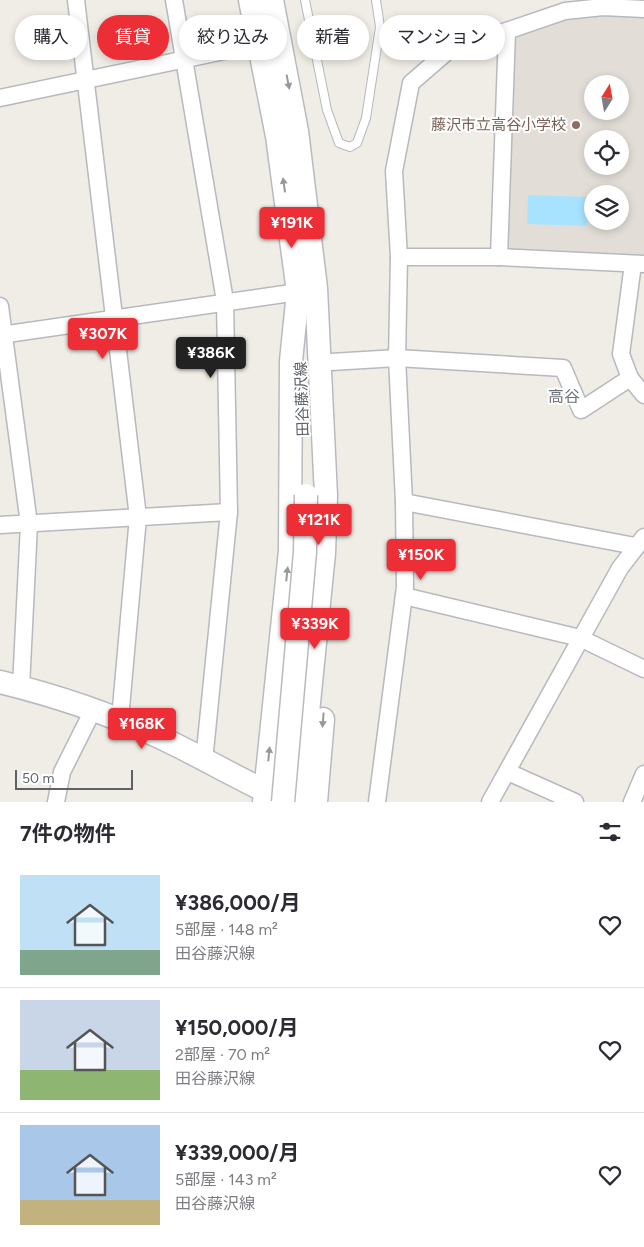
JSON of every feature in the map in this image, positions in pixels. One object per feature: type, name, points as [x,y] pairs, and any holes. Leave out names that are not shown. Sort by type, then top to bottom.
[{"type":"main road","name":"田谷藤沢線","points":[[250,0],[253,15]]},
{"type":"main road","name":"田谷藤沢線","points":[[272,0],[297,131],[307,290],[316,496],[324,553],[300,802]]},
{"type":"main road","name":"田谷藤沢線","points":[[261,60],[307,290]]},
{"type":"main road","points":[[307,290],[331,362],[338,496],[338,554],[316,802]]},
{"type":"main road","points":[[271,799],[290,551],[291,361],[307,290]]},
{"type":"main road","name":"田谷藤沢線","points":[[271,799],[290,727],[303,571],[316,496]]},
{"type":"main road","points":[[11,685],[56,697],[156,735],[271,799],[288,802]]},
{"type":"street","points":[[76,0],[138,517],[120,720]]},
{"type":"street","points":[[174,0],[179,30]]},
{"type":"street","points":[[377,802],[404,596],[404,502],[397,358],[399,257],[394,171],[411,83],[448,52],[565,11],[603,7],[644,9]]},
{"type":"street","points":[[500,256],[507,32]]},
{"type":"street","points":[[0,98],[184,60],[225,301],[229,512],[204,761]]},
{"type":"street","points":[[399,257],[500,256],[638,264],[621,354],[630,378],[644,395]]},
{"type":"street","points":[[2,335],[307,290]]},
{"type":"street","points":[[0,306],[2,335],[29,524],[11,685]]},
{"type":"street","points":[[331,362],[397,358],[563,368],[581,410],[630,378]]},
{"type":"street","points":[[404,502],[640,542],[620,568],[490,802]]},
{"type":"street","points":[[0,525],[229,512]]},
{"type":"street","points":[[404,596],[580,638],[644,669]]},
{"type":"street","points":[[56,802],[62,772],[93,710]]},
{"type":"street","points":[[508,772],[575,802]]},
{"type":"street","points":[[632,802],[644,774]]},
{"type":"lane","points":[[305,0],[327,110],[339,144],[350,147],[358,143],[366,118],[380,27],[376,0]]},
{"type":"shaded area","name":"藤沢市立高谷小学校","points":[[605,13],[644,16],[644,255],[509,251],[504,245],[512,43],[516,35],[564,19]]},
{"type":"water","points":[[528,195],[584,197],[584,226],[527,224]]},
{"type":"place","name":"藤沢市立高谷小学校","points":[[576,125]]},
{"type":"district","name":"高谷","points":[[564,396]]}]
